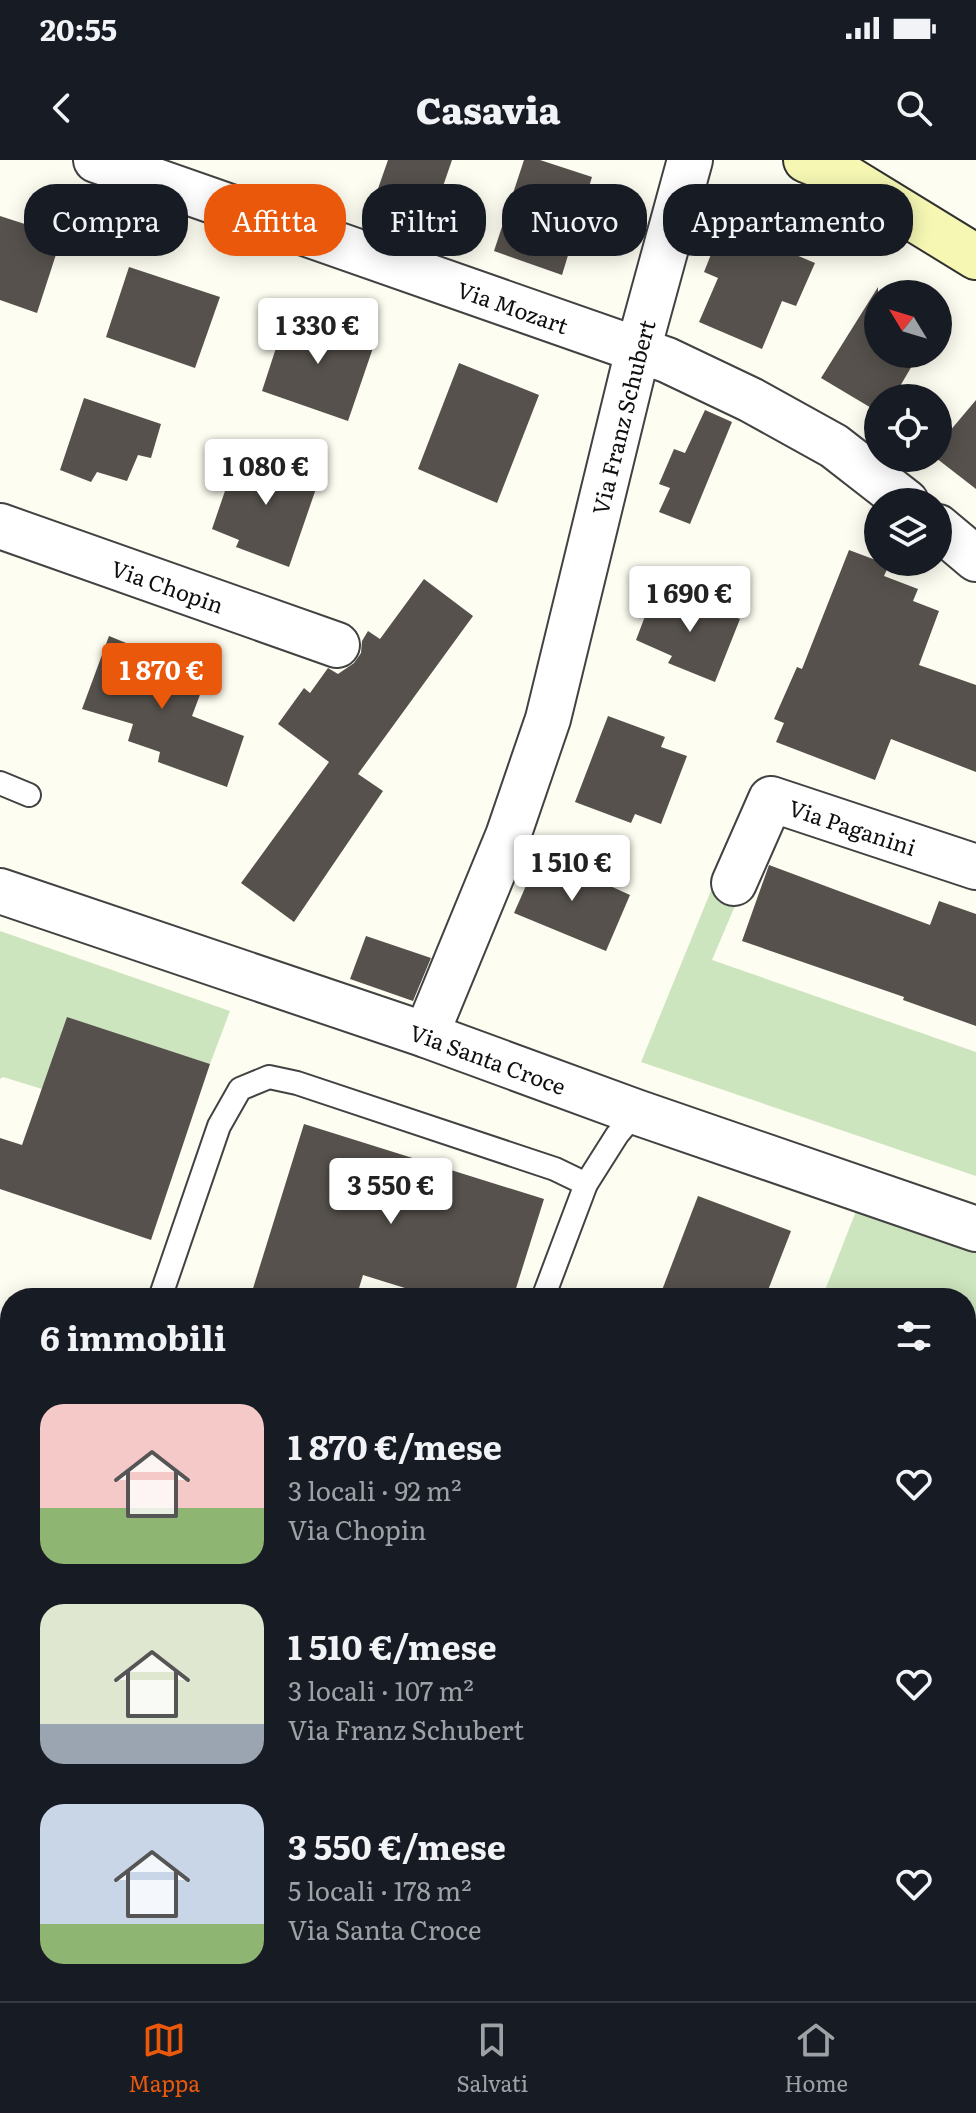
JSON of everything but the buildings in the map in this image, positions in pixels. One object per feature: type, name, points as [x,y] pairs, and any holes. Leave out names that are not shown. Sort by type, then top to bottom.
[{"type":"street","name":"Via Mozart","points":[[96,160],[667,360],[751,400],[834,446],[888,488]]},
{"type":"street","name":"Via Franz Schubert","points":[[426,1035],[508,836],[548,719],[638,350],[690,160]]},
{"type":"street","points":[[806,160],[839,173],[976,257]]},
{"type":"street","name":"Via Chopin","points":[[0,526],[337,645]]},
{"type":"street","points":[[952,539],[976,559]]},
{"type":"street","name":"Via Paganini","points":[[734,883],[771,799],[976,867]]},
{"type":"street","name":"Via Santa Croce","points":[[0,891],[426,1035],[636,1112],[976,1229]]},
{"type":"lane","points":[[0,783],[29,795]]},
{"type":"lane","points":[[163,1288],[219,1126],[240,1089],[269,1077],[297,1083],[555,1169],[586,1184]]},
{"type":"lane","points":[[547,1288],[586,1184],[617,1135],[636,1112]]},
{"type":"green space","points":[[717,876],[743,887],[712,960],[976,1052],[976,1176],[641,1062]]},
{"type":"green space","points":[[0,931],[230,1011],[210,1064],[68,1018],[42,1089],[3,1077],[0,1079]]},
{"type":"green space","points":[[858,1206],[976,1247],[976,1288],[826,1288]]}]
